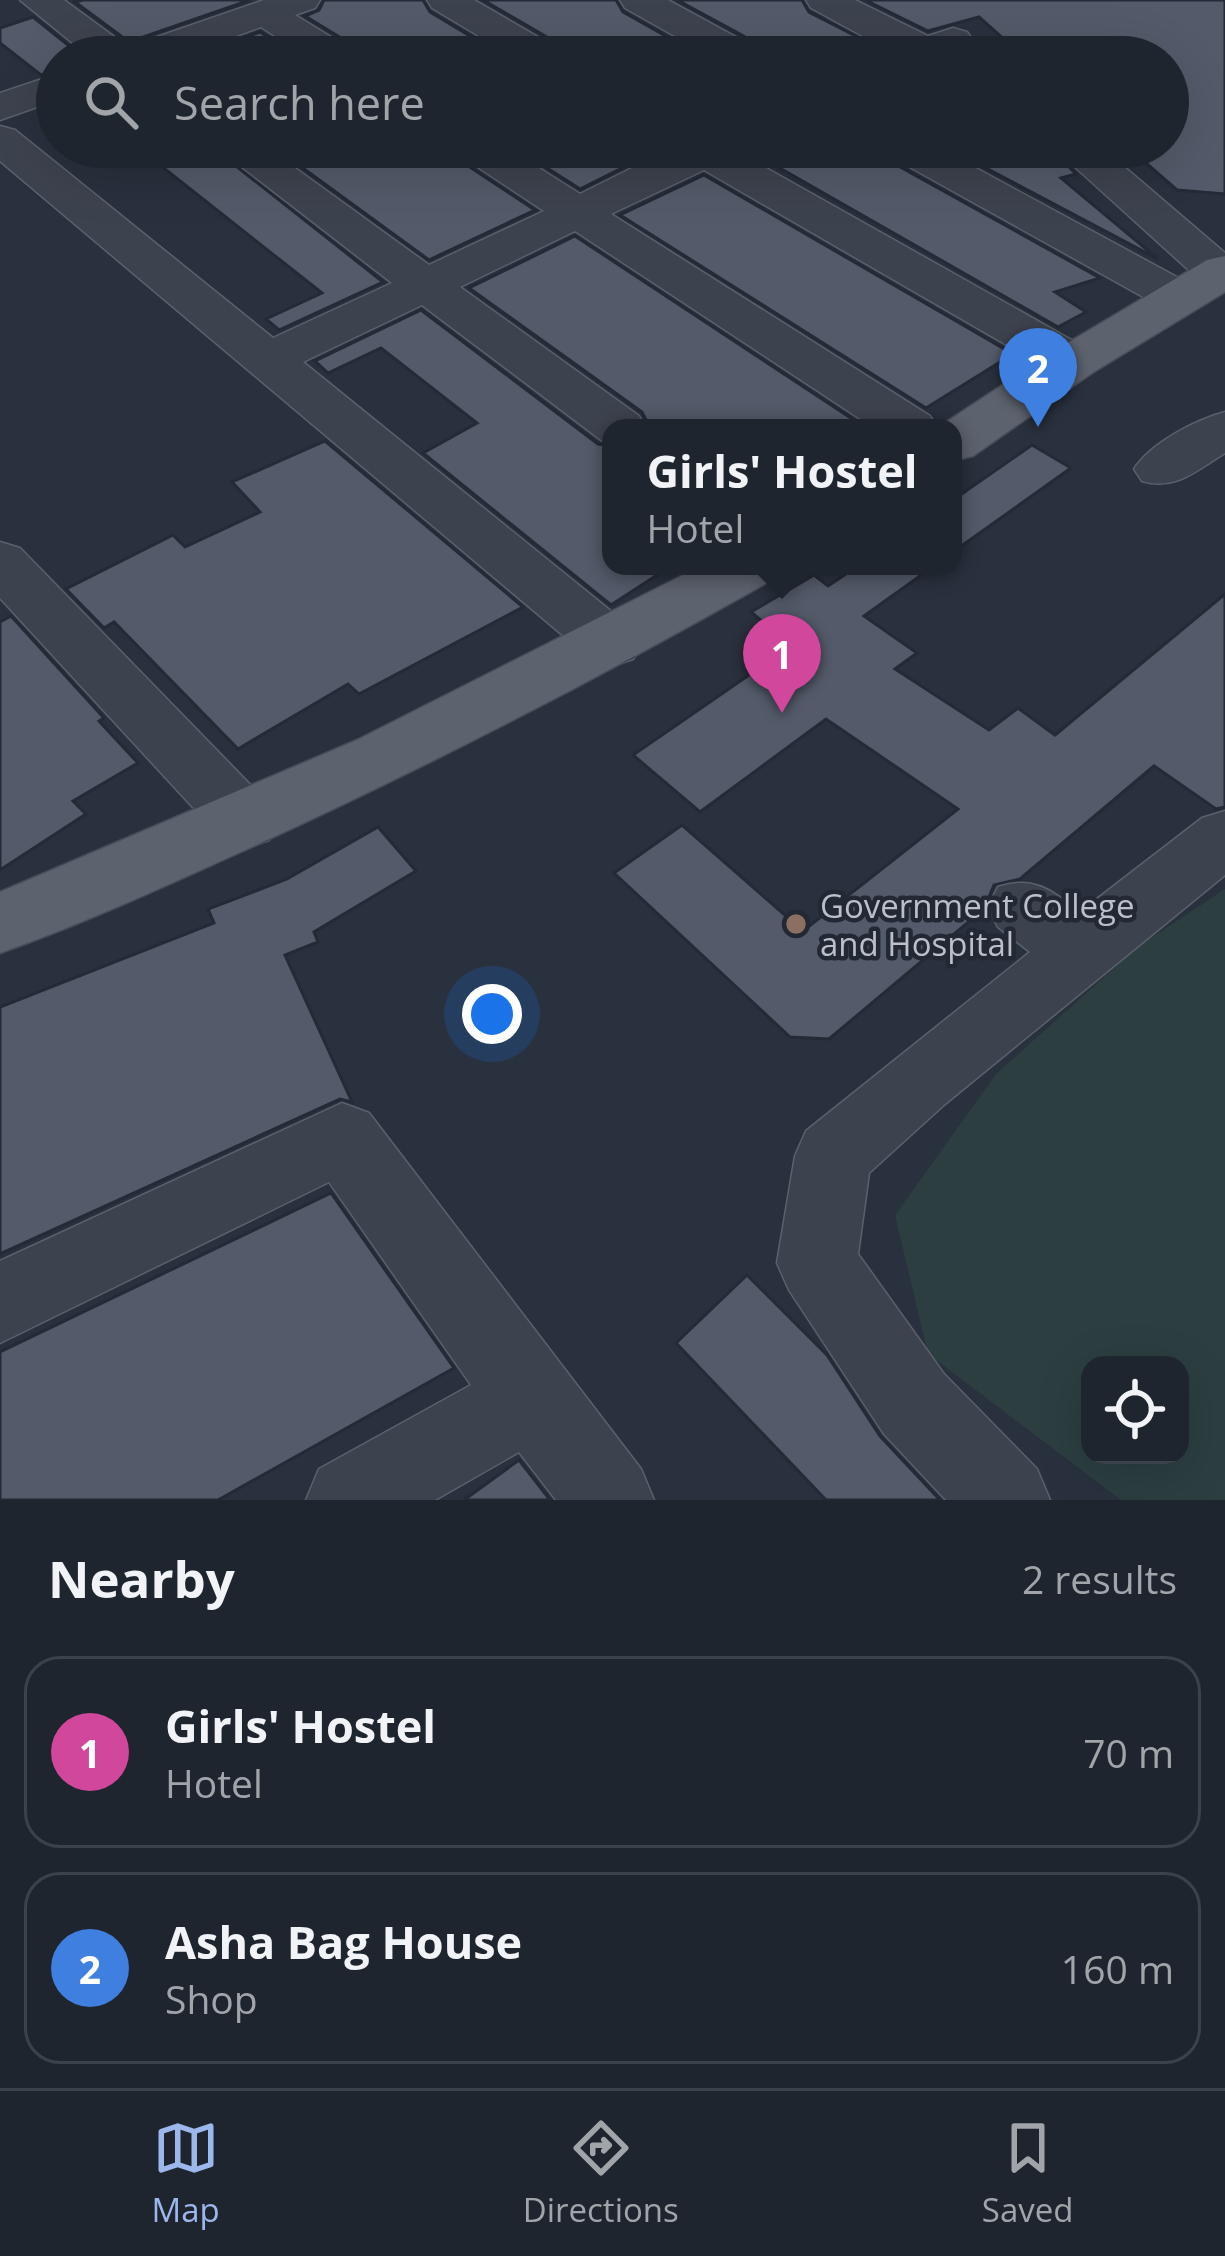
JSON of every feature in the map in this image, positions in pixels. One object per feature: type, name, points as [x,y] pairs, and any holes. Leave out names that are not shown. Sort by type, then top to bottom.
[{"type":"main road","points":[[962,437],[1073,362],[1208,281]]},
{"type":"main road","points":[[0,923],[246,822],[612,644],[733,575]]},
{"type":"street","points":[[446,0],[507,36]]},
{"type":"street","points":[[639,0],[704,36]]},
{"type":"street","points":[[825,0],[907,36]]},
{"type":"street","points":[[909,0],[932,36]]},
{"type":"street","points":[[0,22],[51,2],[91,36]]},
{"type":"street","points":[[198,36],[283,6],[314,36]]},
{"type":"street","points":[[0,107],[36,94]]},
{"type":"street","points":[[0,139],[612,644]]},
{"type":"street","points":[[266,168],[608,419]]},
{"type":"street","points":[[509,168],[897,419]]},
{"type":"street","points":[[271,358],[667,168]]},
{"type":"street","points":[[739,168],[1073,362]]},
{"type":"street","points":[[952,168],[1208,281]]},
{"type":"street","points":[[1096,168],[1208,281]]},
{"type":"street","points":[[1161,470],[1225,429]]},
{"type":"street","points":[[0,562],[246,822]]},
{"type":"street","points":[[1006,1500],[914,1404],[817,1263],[833,1156],[1051,929],[1225,838]]},
{"type":"street","points":[[0,1303],[342,1138],[610,1500]]},
{"type":"street","points":[[350,1500],[531,1398]]},
{"type":"shaded area","points":[[1225,889],[1225,1500],[1121,1500],[928,1354],[895,1215],[996,1074],[1139,946]]},
{"type":"building","points":[[250,0],[146,36],[121,36],[75,2]]},
{"type":"building","points":[[324,0],[423,0],[430,12],[470,36],[338,36],[305,16],[319,10]]},
{"type":"building","points":[[483,0],[616,0],[623,12],[666,36],[545,36]]},
{"type":"building","points":[[677,0],[802,0],[809,12],[856,36],[743,36]]},
{"type":"building","points":[[865,0],[1225,0],[1225,194],[1177,190],[1152,168],[1189,168],[1189,36],[1000,36],[979,17],[928,31]]},
{"type":"building","points":[[33,17],[57,36],[36,36],[36,71],[0,43],[0,28]]},
{"type":"building","points":[[164,168],[239,168],[383,282],[279,330],[266,319],[322,293]]},
{"type":"building","points":[[303,168],[471,168],[535,210],[429,260]]},
{"type":"building","points":[[547,168],[622,168],[580,189]]},
{"type":"building","points":[[780,168],[902,168],[1100,278],[1055,292],[1086,312],[1058,327]]},
{"type":"building","points":[[986,168],[1070,168],[1076,174],[1061,178],[1158,259]]},
{"type":"building","points":[[704,175],[1013,354],[926,408],[620,215]]},
{"type":"building","points":[[575,236],[852,419],[646,419],[469,288]]},
{"type":"building","points":[[421,310],[602,445],[602,575],[657,575],[611,605],[423,453],[477,423],[381,348],[328,373],[315,361]]},
{"type":"building","points":[[325,441],[523,607],[359,694],[348,684],[238,749],[114,622],[104,628],[66,589],[173,535],[185,547],[260,512],[232,482]]},
{"type":"building","points":[[1032,445],[1071,468],[962,546],[962,494]]},
{"type":"building","points":[[814,575],[828,586],[844,575],[921,575],[864,616],[917,653],[895,669],[989,730],[1018,708],[1055,735],[1225,594],[1225,807],[1216,809],[1154,766],[1020,879],[994,885],[984,909],[829,1039],[790,1037],[614,873],[682,825],[803,931],[958,809],[826,719],[700,812],[633,755],[791,646],[751,612]]},
{"type":"building","points":[[11,616],[104,718],[99,721],[138,763],[73,801],[86,814],[0,870],[0,622]]},
{"type":"building","points":[[378,827],[416,871],[314,932],[318,942],[285,955],[352,1102],[340,1099],[0,1254],[0,1007],[214,923],[208,909],[287,879]]},
{"type":"building","points":[[331,1193],[454,1368],[218,1500],[0,1500],[0,1352]]},
{"type":"building","points":[[747,1275],[827,1355],[880,1436],[940,1500],[826,1500],[676,1343]]},
{"type":"building","points":[[519,1460],[550,1500],[464,1500]]},
{"type":"place","name":"Asha Bag House","points":[[1038,427]]},
{"type":"place","name":"Girls' Hostel","points":[[782,713]]},
{"type":"place","name":"Government College and Hospital","points":[[796,924]]}]
